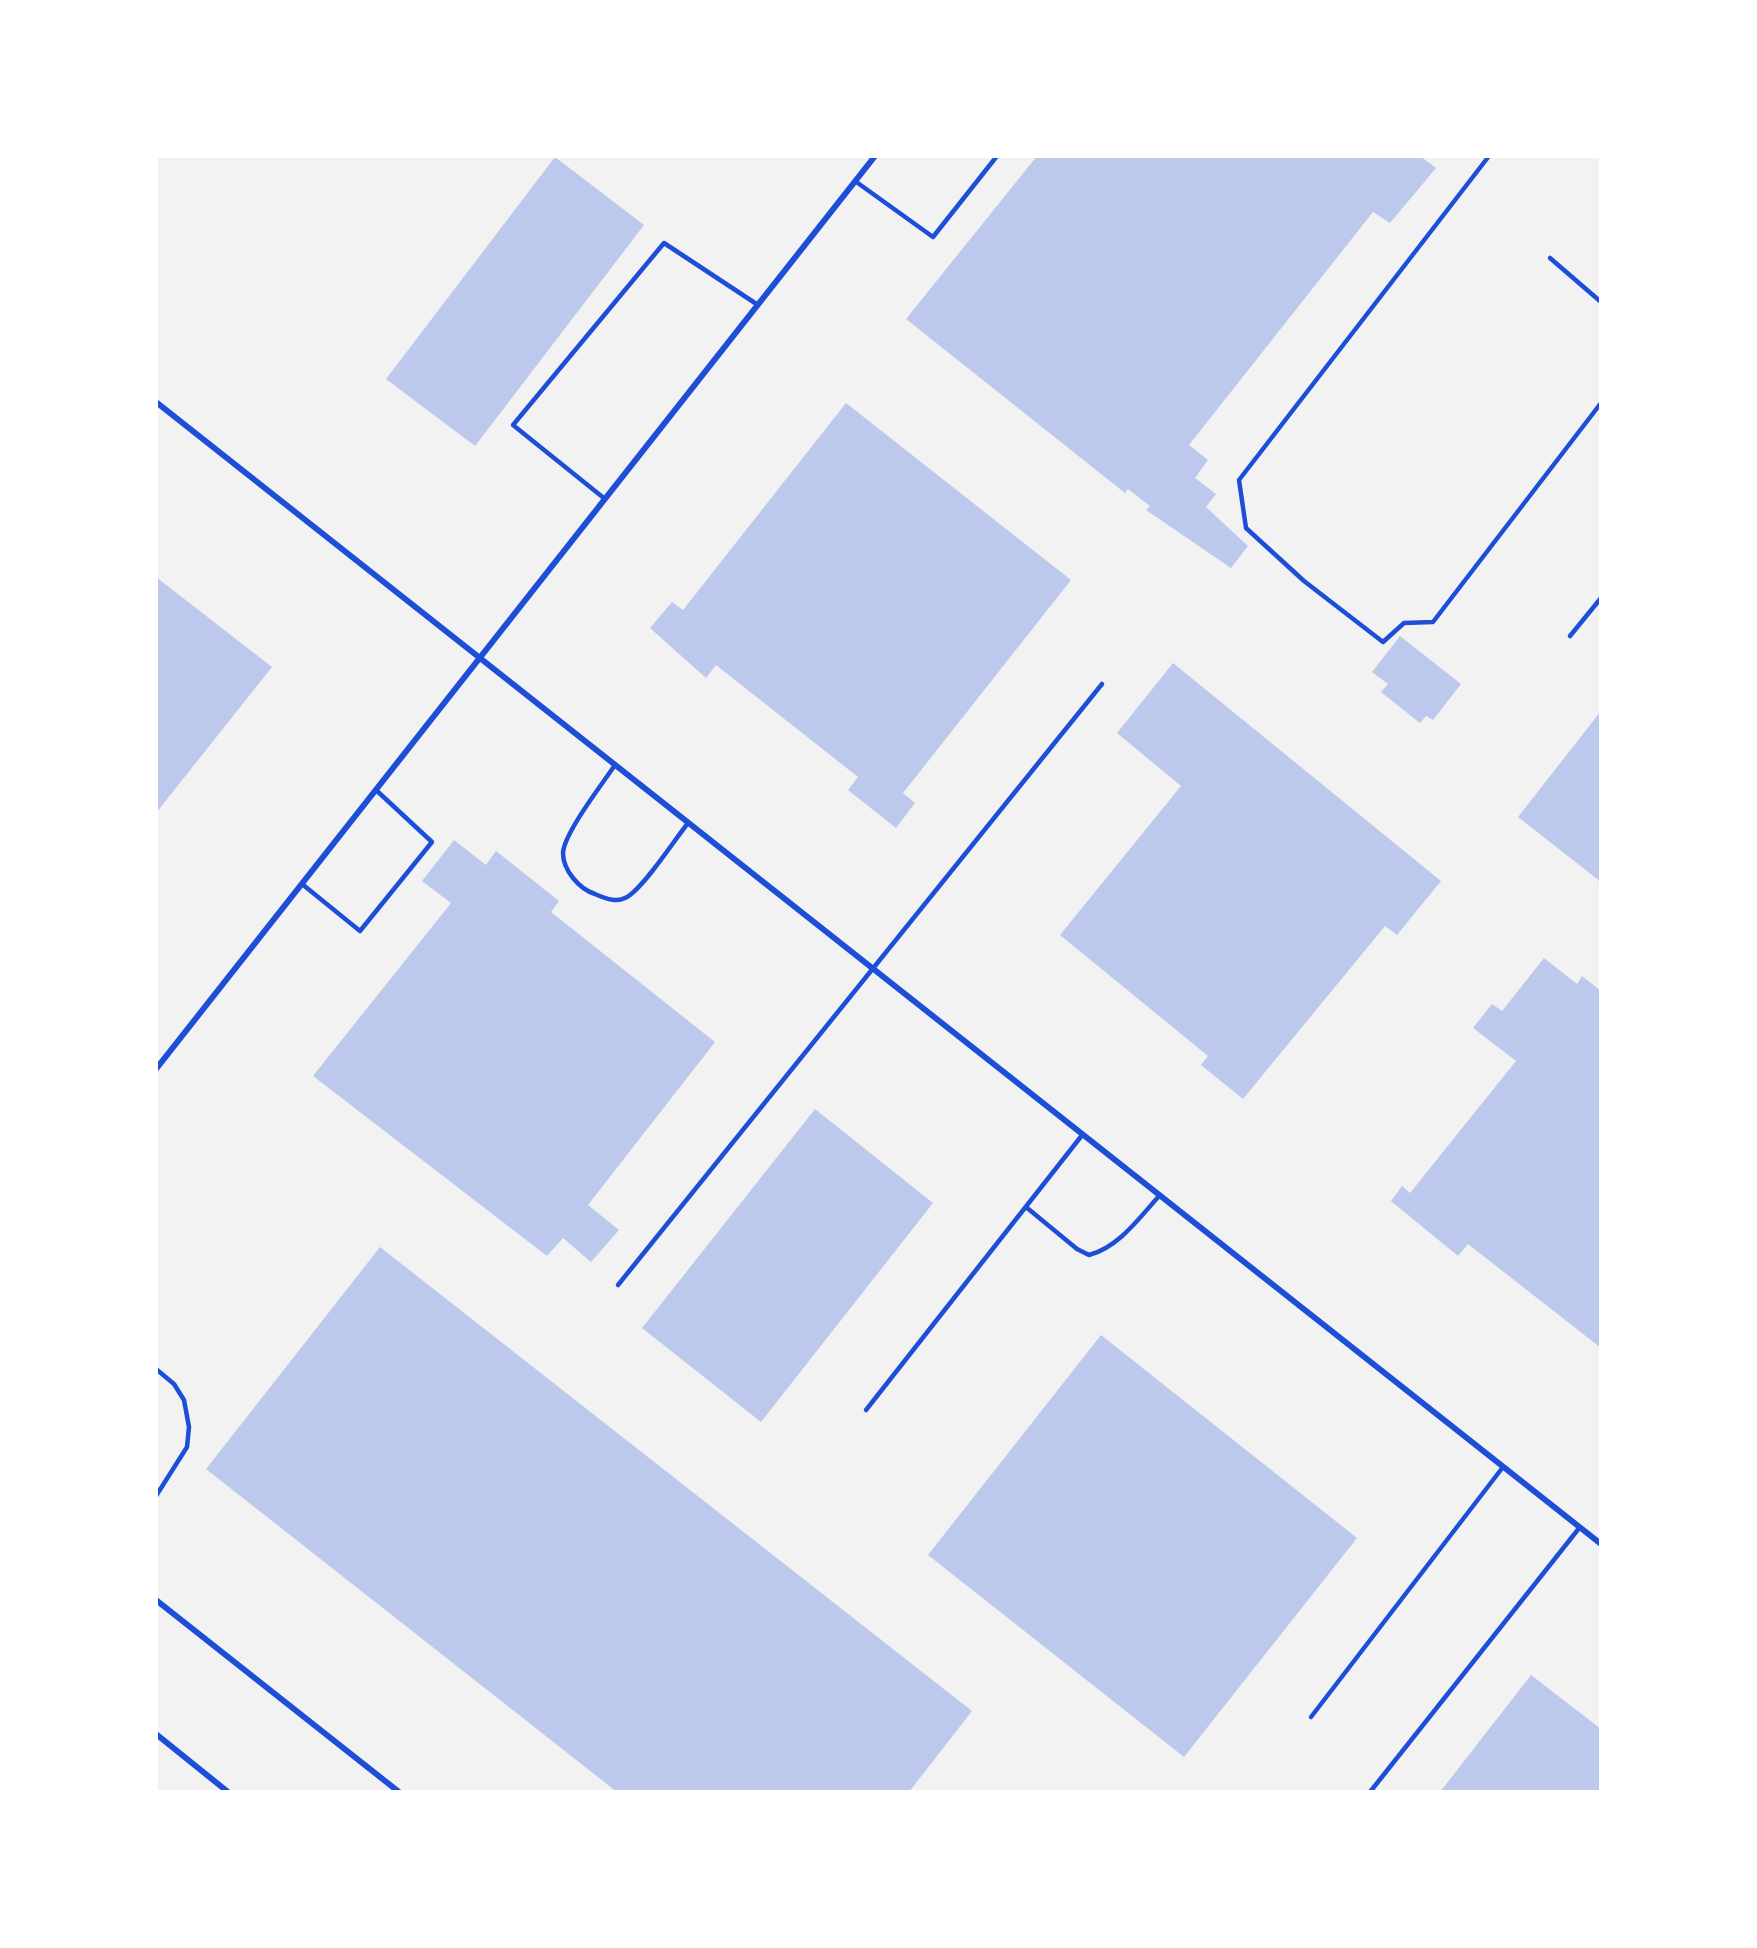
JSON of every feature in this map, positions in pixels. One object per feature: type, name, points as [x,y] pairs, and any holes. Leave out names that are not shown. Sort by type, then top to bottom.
[{"type":"street","points":[[156,1069],[875,156]]},
{"type":"street","points":[[156,402],[1601,1544]]},
{"type":"street","points":[[156,1600],[399,1792]]},
{"type":"street","points":[[156,1734],[228,1792]]},
{"type":"lane","points":[[855,181],[933,237],[997,156]]},
{"type":"lane","points":[[1489,156],[1239,480],[1245,528],[1304,581],[1383,642],[1404,623],[1433,622],[1601,403]]},
{"type":"lane","points":[[605,499],[513,425],[664,243],[758,305]]},
{"type":"lane","points":[[1550,258],[1601,302]]},
{"type":"lane","points":[[1570,636],[1601,598]]},
{"type":"lane","points":[[618,1285],[1102,684]]},
{"type":"lane","points":[[615,765],[573,827],[563,853],[570,876],[588,892],[612,901],[629,897],[688,823]]},
{"type":"lane","points":[[302,884],[360,931],[432,842],[376,790]]},
{"type":"lane","points":[[866,1410],[1083,1134]]},
{"type":"lane","points":[[1026,1207],[1077,1249],[1089,1256],[1103,1251],[1116,1242],[1160,1195]]},
{"type":"lane","points":[[156,1369],[174,1384],[184,1400],[189,1427],[187,1447],[156,1497]]},
{"type":"lane","points":[[1311,1717],[1503,1467]]},
{"type":"lane","points":[[1370,1792],[1580,1527]]},
{"type":"building","points":[[1037,156],[1420,156],[1436,168],[1390,223],[1373,212],[1189,445],[1208,460],[1195,478],[1216,494],[1206,507],[1248,546],[1231,568],[1146,510],[1150,506],[1128,489],[1125,493],[906,319]]},
{"type":"building","points":[[555,157],[644,225],[475,446],[386,379]]},
{"type":"building","points":[[846,403],[1071,580],[903,793],[915,803],[896,828],[848,790],[858,777],[716,665],[706,678],[650,628],[672,602],[683,610]]},
{"type":"building","points":[[156,577],[272,667],[156,813]]},
{"type":"building","points":[[1400,636],[1461,684],[1433,720],[1426,716],[1420,723],[1381,692],[1388,684],[1372,672]]},
{"type":"building","points":[[1173,663],[1441,881],[1397,935],[1385,926],[1243,1099],[1201,1065],[1208,1056],[1060,935],[1181,786],[1117,733]]},
{"type":"building","points":[[1601,711],[1601,882],[1518,817]]},
{"type":"building","points":[[454,840],[486,865],[496,851],[559,901],[551,912],[715,1042],[588,1205],[619,1230],[591,1262],[563,1238],[547,1256],[313,1076],[451,903],[422,881]]},
{"type":"building","points":[[1544,958],[1577,984],[1582,976],[1601,991],[1601,1348],[1468,1244],[1458,1256],[1391,1201],[1402,1186],[1410,1193],[1516,1061],[1473,1028],[1492,1004],[1502,1011]]},
{"type":"building","points":[[815,1109],[933,1203],[761,1422],[642,1328]]},
{"type":"building","points":[[380,1247],[972,1711],[909,1792],[617,1792],[206,1469]]},
{"type":"building","points":[[1101,1335],[1357,1538],[1184,1757],[928,1555]]},
{"type":"building","points":[[1531,1675],[1601,1729],[1601,1792],[1440,1792]]}]
